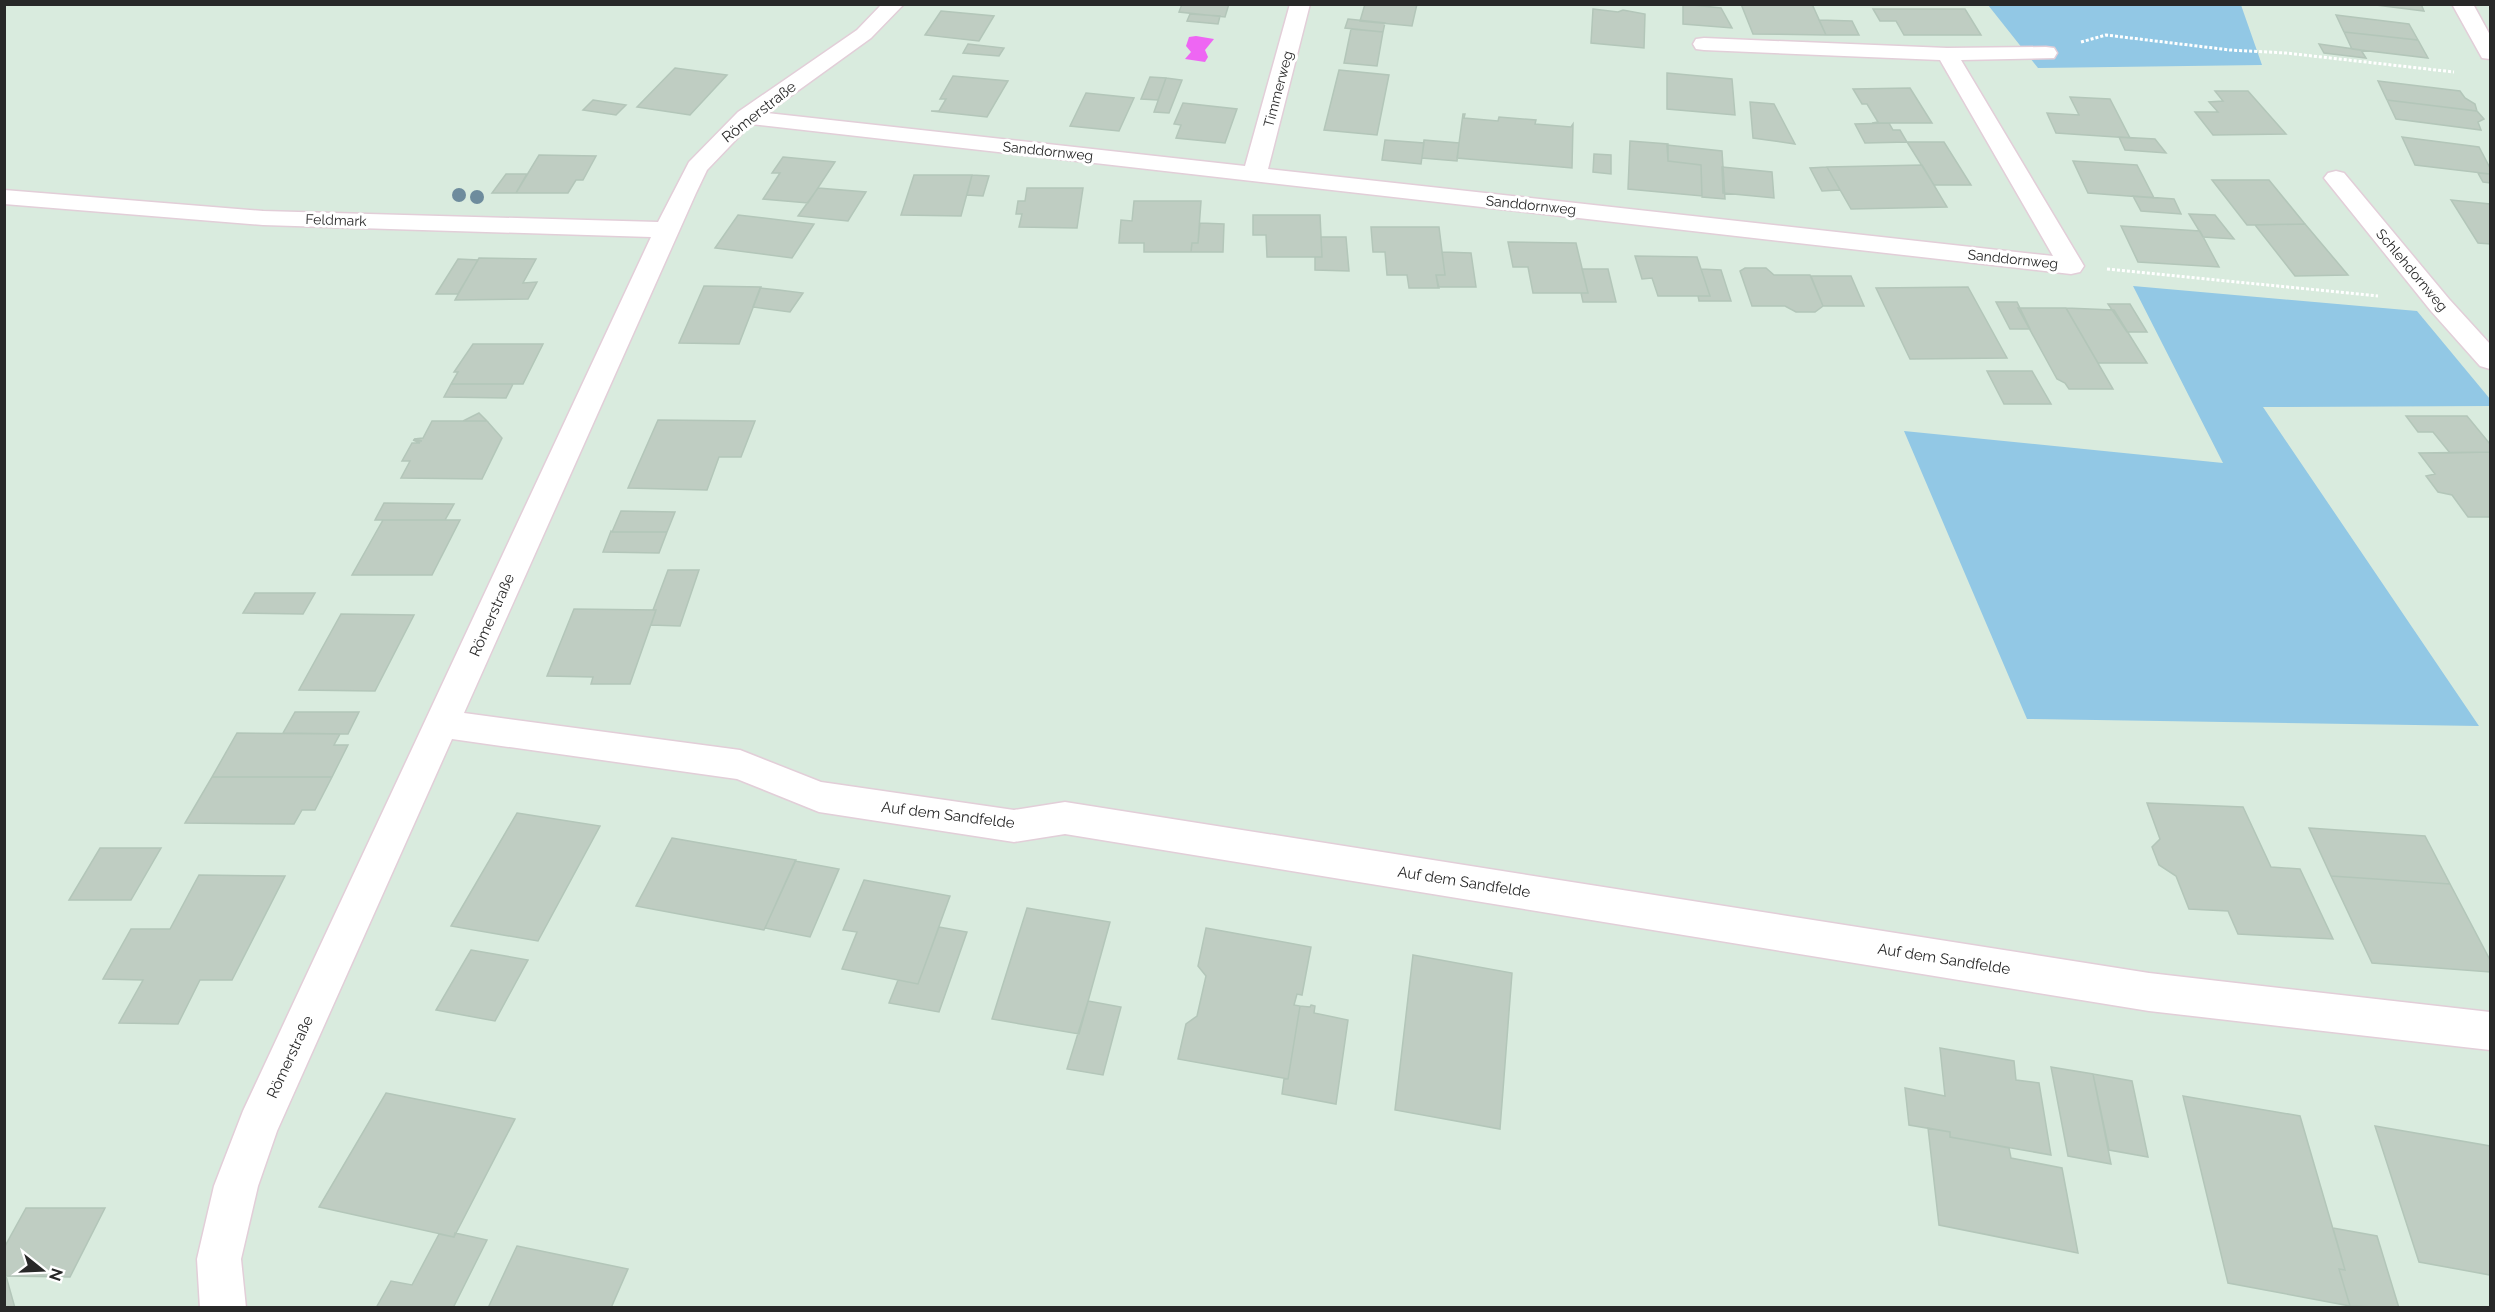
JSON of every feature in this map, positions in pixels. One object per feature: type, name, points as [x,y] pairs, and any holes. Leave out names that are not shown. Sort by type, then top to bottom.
[{"type":"street","name":"Römerstraße","points":[[223,1308],[219,1258],[236,1186],[258,1126],[697,167],[746,117],[864,34],[894,4]]},
{"type":"street","name":"Timmerweg","points":[[1255,174],[1300,4]]},
{"type":"street","points":[[2462,4],[2490,53]]},
{"type":"street","points":[[1704,44],[1947,54],[2046,53]]},
{"type":"street","name":"Sanddornweg","points":[[1947,54],[2071,266]]},
{"type":"street","name":"Sanddornweg","points":[[746,117],[2071,266]]},
{"type":"street","name":"Schlehdornweg","points":[[2336,178],[2440,305],[2490,360]]},
{"type":"street","name":"Feldmark","points":[[4,197],[263,218],[668,230]]},
{"type":"street","name":"Auf dem Sandfelde","points":[[443,724],[740,765],[819,797],[842,801],[1014,826],[1065,818],[2149,992],[2490,1031]]},
{"type":"path","points":[[2046,53],[2106,35],[2230,50],[2286,52],[2456,72]]},
{"type":"path","points":[[2071,266],[2375,295],[2440,305]]},
{"type":"shaded area","points":[[1988,5],[2241,5],[2262,65],[2038,68]]},
{"type":"shaded area","points":[[1189,37],[1214,39],[1205,50],[1208,57],[1205,62],[1185,59],[1191,52],[1186,46]]},
{"type":"shaded area","points":[[2133,286],[2417,311],[2490,399],[2490,406],[2263,407],[2479,726],[2027,719],[1904,431],[2223,463]]},
{"type":"building","points":[[1182,4],[1229,4],[1225,17],[1179,12]]},
{"type":"building","points":[[1365,4],[1417,4],[1412,26],[1360,21]]},
{"type":"building","points":[[1683,4],[1721,8],[1732,28],[1683,24]]},
{"type":"building","points":[[1741,4],[1812,4],[1826,35],[1753,34]]},
{"type":"building","points":[[2368,4],[2421,4],[2424,11]]},
{"type":"building","points":[[1593,9],[1618,12],[1623,10],[1645,14],[1644,48],[1591,43]]},
{"type":"building","points":[[1873,9],[1965,9],[1981,35],[1904,35],[1896,21],[1880,21]]},
{"type":"building","points":[[941,11],[994,16],[979,41],[925,35]]},
{"type":"building","points":[[1190,14],[1220,16],[1218,24],[1187,21]]},
{"type":"building","points":[[2336,15],[2409,24],[2418,40],[2344,32]]},
{"type":"building","points":[[1348,19],[1385,23],[1383,32],[1345,28]]},
{"type":"building","points":[[1819,20],[1852,21],[1859,35],[1826,35]]},
{"type":"building","points":[[1351,29],[1383,32],[1377,66],[1344,63]]},
{"type":"building","points":[[2344,32],[2418,40],[2428,58],[2352,49]]},
{"type":"building","points":[[968,44],[1004,48],[999,56],[963,53]]},
{"type":"building","points":[[2319,44],[2361,50],[2366,58],[2324,53]]},
{"type":"building","points":[[675,68],[727,75],[690,115],[637,107]]},
{"type":"building","points":[[1339,70],[1389,75],[1377,135],[1324,130]]},
{"type":"building","points":[[1667,73],[1732,79],[1735,115],[1667,109]]},
{"type":"building","points":[[953,76],[1008,81],[987,117],[931,111],[939,111],[946,99],[940,99]]},
{"type":"building","points":[[1150,77],[1166,78],[1158,100],[1141,99]]},
{"type":"building","points":[[1166,78],[1182,80],[1169,113],[1154,112]]},
{"type":"building","points":[[2378,81],[2460,91],[2465,98],[2475,104],[2477,111],[2387,100]]},
{"type":"building","points":[[1910,88],[1932,123],[1872,123],[1878,122],[1867,104],[1862,104],[1853,89]]},
{"type":"building","points":[[2215,91],[2248,91],[2286,134],[2213,135],[2195,112],[2218,112],[2209,102],[2223,101]]},
{"type":"building","points":[[1086,93],[1134,98],[1119,131],[1070,126]]},
{"type":"building","points":[[2070,97],[2110,99],[2130,138],[2056,133],[2047,113],[2079,115]]},
{"type":"building","points":[[593,100],[626,105],[616,115],[583,110]]},
{"type":"building","points":[[2387,100],[2477,111],[2484,119],[2478,122],[2481,130],[2396,119]]},
{"type":"building","points":[[1750,102],[1774,104],[1795,144],[1753,138]]},
{"type":"building","points":[[1183,103],[1237,109],[1225,143],[1176,138],[1181,125],[1174,124]]},
{"type":"building","points":[[1463,114],[1465,114],[1464,118],[1498,121],[1499,117],[1536,120],[1535,124],[1571,127],[1573,124],[1572,168],[1457,158]]},
{"type":"building","points":[[1889,123],[1893,130],[1900,130],[1907,142],[1865,143],[1855,124]]},
{"type":"building","points":[[2119,137],[2155,139],[2166,153],[2125,150]]},
{"type":"building","points":[[2402,137],[2479,147],[2490,168],[2490,174],[2415,165]]},
{"type":"building","points":[[1385,140],[1424,143],[1421,164],[1382,160]]},
{"type":"building","points":[[1424,140],[1459,143],[1457,161],[1422,158]]},
{"type":"building","points":[[1630,141],[1668,144],[1668,161],[1701,165],[1702,196],[1628,189]]},
{"type":"building","points":[[1907,142],[1944,142],[1971,185],[1934,185]]},
{"type":"building","points":[[1667,145],[1722,151],[1725,199],[1702,197],[1701,165],[1668,161]]},
{"type":"building","points":[[1594,154],[1611,155],[1611,174],[1593,172]]},
{"type":"building","points":[[539,155],[596,156],[583,180],[576,180],[568,193],[516,193]]},
{"type":"building","points":[[783,157],[835,162],[808,203],[763,199],[780,173],[772,173]]},
{"type":"building","points":[[2073,161],[2137,165],[2154,198],[2088,193]]},
{"type":"building","points":[[1922,165],[1947,207],[1851,209],[1827,167]]},
{"type":"building","points":[[1722,167],[1772,172],[1774,198],[1723,193]]},
{"type":"building","points":[[1827,167],[1840,190],[1822,191],[1810,168]]},
{"type":"building","points":[[2478,173],[2490,174],[2490,183],[2483,182]]},
{"type":"building","points":[[506,174],[527,174],[516,193],[492,193]]},
{"type":"building","points":[[914,175],[972,175],[961,216],[901,215]]},
{"type":"building","points":[[972,175],[989,176],[983,196],[967,195]]},
{"type":"building","points":[[2212,180],[2269,180],[2305,224],[2247,225]]},
{"type":"building","points":[[818,188],[866,192],[848,221],[798,216]]},
{"type":"building","points":[[1027,188],[1083,188],[1077,228],[1019,227],[1022,214],[1016,214],[1018,201],[1025,201]]},
{"type":"building","points":[[2133,196],[2174,199],[2181,214],[2141,211]]},
{"type":"building","points":[[2451,200],[2490,204],[2490,244],[2478,243]]},
{"type":"building","points":[[1134,201],[1201,201],[1198,243],[1192,243],[1191,252],[1144,252],[1144,243],[1119,243],[1121,220],[1132,221]]},
{"type":"building","points":[[2189,214],[2215,215],[2234,239],[2203,237]]},
{"type":"building","points":[[738,215],[814,224],[792,258],[715,248]]},
{"type":"building","points":[[1253,215],[1320,215],[1322,257],[1267,257],[1266,235],[1253,235]]},
{"type":"building","points":[[1200,223],[1224,224],[1223,252],[1191,252],[1192,243],[1198,243]]},
{"type":"building","points":[[2305,224],[2348,275],[2295,276],[2255,225]]},
{"type":"building","points":[[2121,226],[2200,231],[2219,267],[2138,262]]},
{"type":"building","points":[[1371,227],[1439,227],[1445,275],[1436,275],[1439,288],[1409,288],[1407,275],[1387,275],[1385,252],[1373,252]]},
{"type":"building","points":[[1321,237],[1346,237],[1349,271],[1315,270],[1315,257],[1322,257]]},
{"type":"building","points":[[1508,242],[1576,243],[1588,293],[1533,293],[1528,267],[1513,267]]},
{"type":"building","points":[[1442,252],[1471,253],[1476,287],[1438,287],[1436,275],[1445,275]]},
{"type":"building","points":[[1635,256],[1697,257],[1710,296],[1658,296],[1652,278],[1642,279]]},
{"type":"building","points":[[479,258],[536,259],[523,283],[537,282],[528,299],[455,300]]},
{"type":"building","points":[[458,259],[478,260],[458,294],[436,294]]},
{"type":"building","points":[[1745,268],[1766,268],[1774,275],[1810,275],[1823,306],[1815,312],[1796,312],[1785,306],[1752,306],[1740,271]]},
{"type":"building","points":[[1582,269],[1608,269],[1616,302],[1583,302],[1581,293],[1588,293]]},
{"type":"building","points":[[1701,269],[1721,270],[1731,301],[1699,301],[1698,296],[1710,296]]},
{"type":"building","points":[[1811,276],[1851,276],[1864,306],[1823,306]]},
{"type":"building","points":[[704,286],[761,287],[739,344],[679,343]]},
{"type":"building","points":[[1968,287],[2007,358],[1910,359],[1876,288]]},
{"type":"building","points":[[760,288],[803,293],[790,312],[753,307]]},
{"type":"building","points":[[1996,302],[2017,302],[2030,329],[2010,329]]},
{"type":"building","points":[[2108,304],[2130,304],[2147,332],[2127,332]]},
{"type":"building","points":[[2018,308],[2066,308],[2113,389],[2069,389],[2065,383],[2057,379]]},
{"type":"building","points":[[2066,308],[2114,310],[2147,363],[2098,363]]},
{"type":"building","points":[[473,344],[543,344],[523,384],[451,384],[458,372],[454,372]]},
{"type":"building","points":[[1987,371],[2032,371],[2051,404],[2004,404]]},
{"type":"building","points":[[451,384],[513,384],[506,398],[444,397]]},
{"type":"building","points":[[479,413],[487,421],[463,421]]},
{"type":"building","points":[[2406,416],[2467,416],[2490,444],[2490,452],[2450,453],[2433,432],[2418,432]]},
{"type":"building","points":[[658,420],[755,421],[741,457],[719,457],[707,490],[628,488]]},
{"type":"building","points":[[432,421],[487,421],[502,438],[482,479],[401,478],[410,461],[402,461],[412,443],[420,443],[413,440],[422,441],[414,439],[423,438]]},
{"type":"building","points":[[2490,452],[2490,517],[2468,517],[2452,495],[2438,492],[2426,476],[2435,474],[2419,453]]},
{"type":"building","points":[[384,503],[454,504],[445,520],[375,520]]},
{"type":"building","points":[[621,511],[675,512],[667,532],[612,532]]},
{"type":"building","points":[[383,520],[460,520],[432,575],[352,575]]},
{"type":"building","points":[[611,531],[667,532],[659,553],[603,552]]},
{"type":"building","points":[[668,570],[699,570],[680,626],[651,625],[656,610],[653,610]]},
{"type":"building","points":[[255,593],[315,593],[303,614],[243,613]]},
{"type":"building","points":[[574,609],[656,610],[630,684],[591,684],[593,677],[547,676]]},
{"type":"building","points":[[341,614],[414,615],[375,691],[299,690]]},
{"type":"building","points":[[295,712],[359,712],[348,734],[283,733]]},
{"type":"building","points":[[237,733],[340,734],[334,745],[348,745],[332,777],[212,777]]},
{"type":"building","points":[[212,777],[332,777],[315,810],[302,810],[294,824],[185,823]]},
{"type":"building","points":[[2147,803],[2243,807],[2271,867],[2300,869],[2333,939],[2238,934],[2228,911],[2189,909],[2176,876],[2159,865],[2152,847],[2160,839]]},
{"type":"building","points":[[517,813],[600,826],[538,941],[451,926]]},
{"type":"building","points":[[2309,828],[2425,836],[2450,884],[2331,876]]},
{"type":"building","points":[[672,838],[796,860],[764,930],[636,906]]},
{"type":"building","points":[[100,848],[161,848],[131,900],[69,900]]},
{"type":"building","points":[[795,861],[839,869],[810,937],[765,928]]},
{"type":"building","points":[[199,875],[285,876],[232,980],[200,980],[178,1024],[119,1023],[143,980],[103,979],[131,929],[170,929]]},
{"type":"building","points":[[2331,876],[2450,884],[2490,960],[2490,972],[2372,963]]},
{"type":"building","points":[[864,880],[950,896],[918,984],[842,969],[857,932],[843,930]]},
{"type":"building","points":[[1027,908],[1110,922],[1079,1034],[992,1019]]},
{"type":"building","points":[[939,927],[967,932],[939,1012],[889,1003],[898,980],[918,984]]},
{"type":"building","points":[[1206,928],[1311,947],[1302,995],[1297,994],[1294,1005],[1300,1006],[1288,1079],[1178,1059],[1186,1024],[1197,1016],[1206,976],[1198,966]]},
{"type":"building","points":[[471,950],[528,960],[495,1021],[436,1010]]},
{"type":"building","points":[[1413,955],[1512,973],[1500,1129],[1395,1110]]},
{"type":"building","points":[[1088,1001],[1121,1007],[1103,1075],[1067,1069]]},
{"type":"building","points":[[1300,1006],[1310,1007],[1315,1006],[1314,1013],[1348,1020],[1336,1104],[1282,1094],[1284,1079],[1288,1079]]},
{"type":"building","points":[[1940,1048],[2014,1061],[2016,1080],[2039,1083],[2051,1155],[1950,1137],[1950,1132],[1909,1125],[1905,1088],[1945,1096]]},
{"type":"building","points":[[2051,1067],[2093,1074],[2111,1164],[2068,1156]]},
{"type":"building","points":[[2093,1074],[2132,1081],[2148,1157],[2109,1150]]},
{"type":"building","points":[[386,1093],[515,1119],[454,1237],[319,1207]]},
{"type":"building","points":[[2183,1096],[2300,1116],[2345,1270],[2339,1269],[2350,1306],[2228,1283]]},
{"type":"building","points":[[2375,1126],[2490,1146],[2490,1275],[2419,1262]]},
{"type":"building","points":[[1928,1128],[1950,1132],[1950,1137],[2009,1148],[2011,1158],[2062,1168],[2078,1253],[1939,1225]]},
{"type":"building","points":[[26,1208],[105,1208],[70,1277],[6,1276],[4,1248]]},
{"type":"building","points":[[2333,1228],[2377,1236],[2399,1308],[2350,1306],[2339,1269],[2345,1270]]},
{"type":"building","points":[[455,1233],[487,1240],[453,1308],[376,1308],[391,1281],[412,1285],[439,1234],[454,1237]]},
{"type":"building","points":[[517,1246],[628,1269],[611,1308],[488,1308]]},
{"type":"building","points":[[4,1273],[6,1276],[15,1308],[4,1308]]}]
